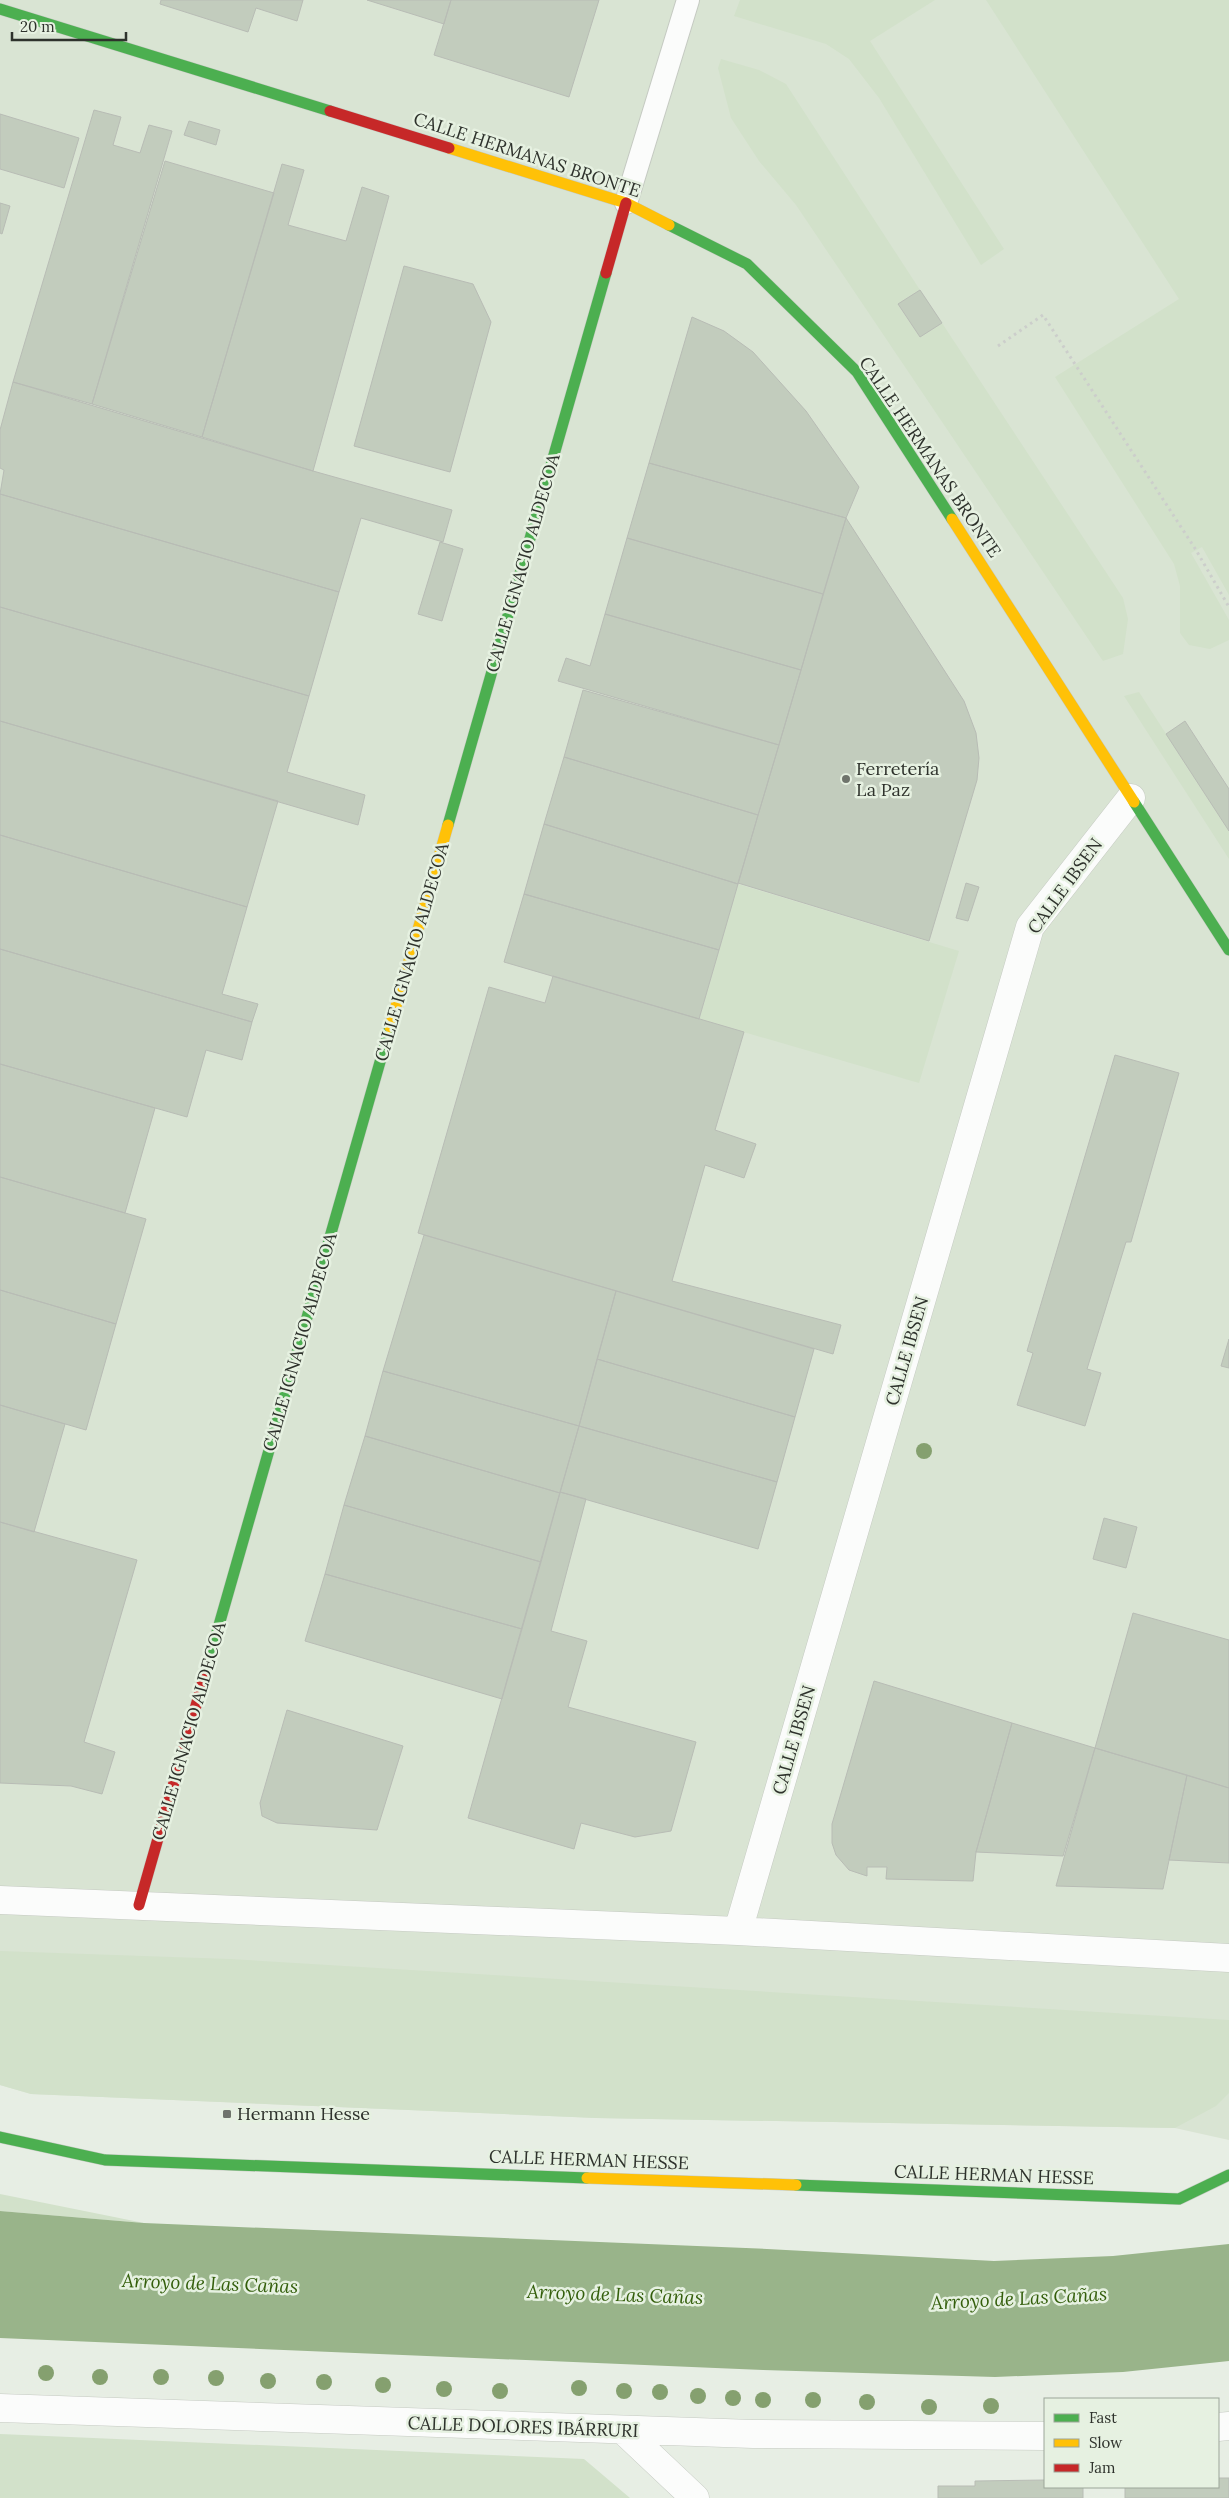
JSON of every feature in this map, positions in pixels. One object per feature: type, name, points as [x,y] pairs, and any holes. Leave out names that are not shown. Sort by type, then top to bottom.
[{"type":"street","name":"CALLE HERMANAS BRONTE","points":[[0,9],[626,203],[747,264],[857,372],[1229,950]]},
{"type":"street","name":"CALLE IGNACIO ALDECOA","points":[[139,1905],[626,203]]},
{"type":"street","name":"CALLE IBSEN","points":[[738,1931],[1030,927],[1130,798]]},
{"type":"street","points":[[0,1900],[738,1931],[1229,1958]]},
{"type":"street","name":"CALLE HERMAN HESSE","points":[[0,2137],[114,2160],[1180,2199],[1229,2175]]},
{"type":"street","name":"CALLE DOLORES IBÁRRURI","points":[[0,2408],[624,2431],[1044,2436]]},
{"type":"street","points":[[624,2431],[695,2498]]},
{"type":"lane","name":"CALLE IGNACIO ALDECOA","points":[[626,203],[688,0]]},
{"type":"path","points":[[998,346],[1043,315],[1196,550],[1229,606]]},
{"type":"shaded area","points":[[0,0],[1191,0],[1229,54],[1229,2140],[1175,2128],[596,2118],[31,2094],[0,2085]]},
{"type":"shaded area","points":[[740,0],[935,0],[870,41],[1004,249],[981,265],[879,98],[849,59],[826,44],[734,16]]},
{"type":"shaded area","points":[[986,0],[1229,0],[1229,595],[1202,547],[1191,553],[1229,620],[1229,640],[1210,649],[1189,645],[1180,633],[1180,586],[1174,564],[1055,377],[1179,299]]},
{"type":"shaded area","points":[[721,59],[759,70],[786,84],[920,290],[898,305],[920,337],[942,323],[1123,598],[1128,619],[1123,654],[1103,661],[796,205],[759,161],[731,118],[718,68]]},
{"type":"shaded area","points":[[1139,692],[1229,831],[1229,859],[1124,696]]},
{"type":"shaded area","points":[[738,884],[959,951],[919,1083],[699,1019]]},
{"type":"shaded area","points":[[0,1951],[230,1959],[1229,2020],[1229,2093],[1216,2106],[1175,2128],[596,2118],[31,2094],[0,2085]]},
{"type":"shaded area","points":[[0,2194],[144,2223],[0,2211]]},
{"type":"shaded area","points":[[0,2434],[584,2459],[630,2498],[0,2498]]},
{"type":"water","name":"Arroyo de Las Cañas","points":[[0,2211],[144,2223],[767,2249],[994,2261],[1113,2256],[1229,2244],[1229,2361],[1123,2372],[995,2377],[763,2370],[0,2338]]},
{"type":"building","points":[[161,0],[303,0],[297,21],[256,8],[248,32],[160,4]]},
{"type":"building","points":[[367,0],[451,0],[444,24]]},
{"type":"building","points":[[451,0],[599,0],[569,97],[434,55]]},
{"type":"building","points":[[94,110],[121,117],[113,145],[140,153],[149,125],[172,131],[92,404],[13,382]]},
{"type":"building","points":[[0,114],[79,138],[64,188],[0,169]]},
{"type":"building","points":[[189,121],[220,130],[216,145],[184,135]]},
{"type":"building","points":[[165,161],[274,193],[202,437],[92,404]]},
{"type":"building","points":[[282,164],[304,170],[288,225],[346,241],[362,187],[389,196],[313,471],[202,437]]},
{"type":"building","points":[[0,203],[10,206],[2,234],[0,233]]},
{"type":"building","points":[[404,266],[473,284],[491,322],[450,472],[354,446]]},
{"type":"building","points":[[920,290],[942,323],[920,337],[898,304]]},
{"type":"building","points":[[692,317],[724,331],[753,352],[806,411],[859,487],[846,518],[649,463]]},
{"type":"building","points":[[13,382],[452,510],[443,542],[361,518],[339,592],[0,494],[4,470],[0,468],[0,430]]},
{"type":"building","points":[[649,463],[846,518],[823,594],[627,538]]},
{"type":"building","points":[[0,494],[339,592],[309,696],[0,607]]},
{"type":"building","points":[[846,518],[964,701],[976,733],[979,758],[977,780],[929,941],[738,883]]},
{"type":"building","points":[[627,538],[823,594],[801,670],[605,614]]},
{"type":"building","points":[[440,542],[463,549],[442,621],[418,614]]},
{"type":"building","points":[[0,607],[309,696],[287,772],[365,795],[358,825],[0,721]]},
{"type":"building","points":[[605,614],[801,670],[779,745],[558,681],[566,658],[590,666]]},
{"type":"building","points":[[583,690],[779,745],[758,815],[564,757]]},
{"type":"building","points":[[0,721],[278,801],[247,907],[0,835]]},
{"type":"building","points":[[1185,721],[1229,789],[1229,831],[1166,734]]},
{"type":"building","points":[[564,757],[758,815],[738,884],[544,824]]},
{"type":"building","points":[[544,824],[738,884],[719,950],[524,894]]},
{"type":"building","points":[[0,835],[247,907],[222,994],[258,1004],[252,1022],[0,949]]},
{"type":"building","points":[[966,883],[979,887],[968,921],[956,918]]},
{"type":"building","points":[[524,894],[719,950],[699,1019],[504,962]]},
{"type":"building","points":[[0,949],[252,1022],[242,1060],[206,1050],[187,1117],[0,1064]]},
{"type":"building","points":[[553,976],[744,1032],[715,1130],[756,1144],[744,1178],[705,1165],[672,1281],[841,1325],[833,1354],[418,1233],[489,987],[545,1003]]},
{"type":"building","points":[[1115,1055],[1179,1073],[1131,1242],[1126,1242],[1087,1369],[1101,1373],[1085,1426],[1017,1405],[1033,1353],[1027,1351]]},
{"type":"building","points":[[0,1064],[155,1108],[125,1213],[0,1177]]},
{"type":"building","points":[[0,1177],[146,1219],[116,1324],[0,1290]]},
{"type":"building","points":[[424,1235],[616,1291],[579,1426],[383,1371]]},
{"type":"building","points":[[0,1290],[116,1324],[86,1430],[0,1405]]},
{"type":"building","points":[[616,1291],[814,1349],[795,1417],[597,1359]]},
{"type":"building","points":[[1229,1339],[1229,1368],[1221,1366]]},
{"type":"building","points":[[597,1359],[795,1417],[777,1482],[579,1426]]},
{"type":"building","points":[[383,1371],[579,1426],[560,1493],[365,1436]]},
{"type":"building","points":[[0,1405],[65,1424],[34,1532],[0,1522]]},
{"type":"building","points":[[579,1426],[777,1482],[758,1549],[560,1492]]},
{"type":"building","points":[[365,1436],[560,1493],[541,1562],[344,1505]]},
{"type":"building","points":[[560,1492],[586,1499],[551,1631],[587,1641],[568,1707],[696,1742],[671,1831],[635,1837],[581,1823],[574,1849],[468,1818]]},
{"type":"building","points":[[344,1505],[541,1562],[522,1629],[325,1574]]},
{"type":"building","points":[[1104,1518],[1137,1527],[1126,1568],[1093,1559]]},
{"type":"building","points":[[0,1522],[137,1560],[84,1742],[115,1752],[102,1794],[71,1786],[0,1783]]},
{"type":"building","points":[[325,1574],[522,1629],[502,1699],[305,1641]]},
{"type":"building","points":[[1133,1613],[1229,1640],[1229,1788],[1095,1748]]},
{"type":"building","points":[[874,1681],[1012,1723],[976,1852],[973,1881],[886,1879],[887,1867],[867,1867],[867,1876],[849,1870],[836,1855],[832,1843],[832,1824]]},
{"type":"building","points":[[287,1710],[403,1746],[377,1830],[277,1823],[262,1816],[260,1803]]},
{"type":"building","points":[[1012,1723],[1095,1748],[1063,1856],[976,1852]]},
{"type":"building","points":[[1095,1748],[1187,1775],[1163,1889],[1056,1886]]},
{"type":"building","points":[[1187,1775],[1229,1788],[1229,1863],[1169,1860]]},
{"type":"building","points":[[1219,2478],[1229,2478],[1229,2498],[1125,2498],[1125,2488],[1219,2488]]},
{"type":"building","points":[[1044,2480],[1044,2488],[1083,2488],[1083,2498],[938,2498],[938,2486],[975,2486],[975,2481]]},
{"type":"traffic: fast","points":[[0,9],[330,111]]},
{"type":"traffic: fast","points":[[669,225],[747,264],[857,372],[952,519]]},
{"type":"traffic: fast","points":[[448,825],[606,273]]},
{"type":"traffic: fast","points":[[1134,802],[1229,950]]},
{"type":"traffic: fast","points":[[205,1674],[390,1027]]},
{"type":"traffic: fast","points":[[0,2137],[105,2160],[587,2178]]},
{"type":"traffic: fast","points":[[796,2185],[1179,2199],[1229,2175]]},
{"type":"traffic: slow","points":[[449,148],[626,203],[669,225]]},
{"type":"traffic: slow","points":[[952,519],[1134,802]]},
{"type":"traffic: slow","points":[[390,1027],[448,825]]},
{"type":"traffic: slow","points":[[587,2178],[796,2185]]},
{"type":"traffic: jam","points":[[330,111],[449,148]]},
{"type":"traffic: jam","points":[[606,273],[626,203]]},
{"type":"traffic: jam","points":[[139,1905],[205,1674]]},
{"type":"place","name":"Ferretería La Paz","points":[[846,779]]},
{"type":"place","name":"Hermann Hesse","points":[[227,2114]]}]
